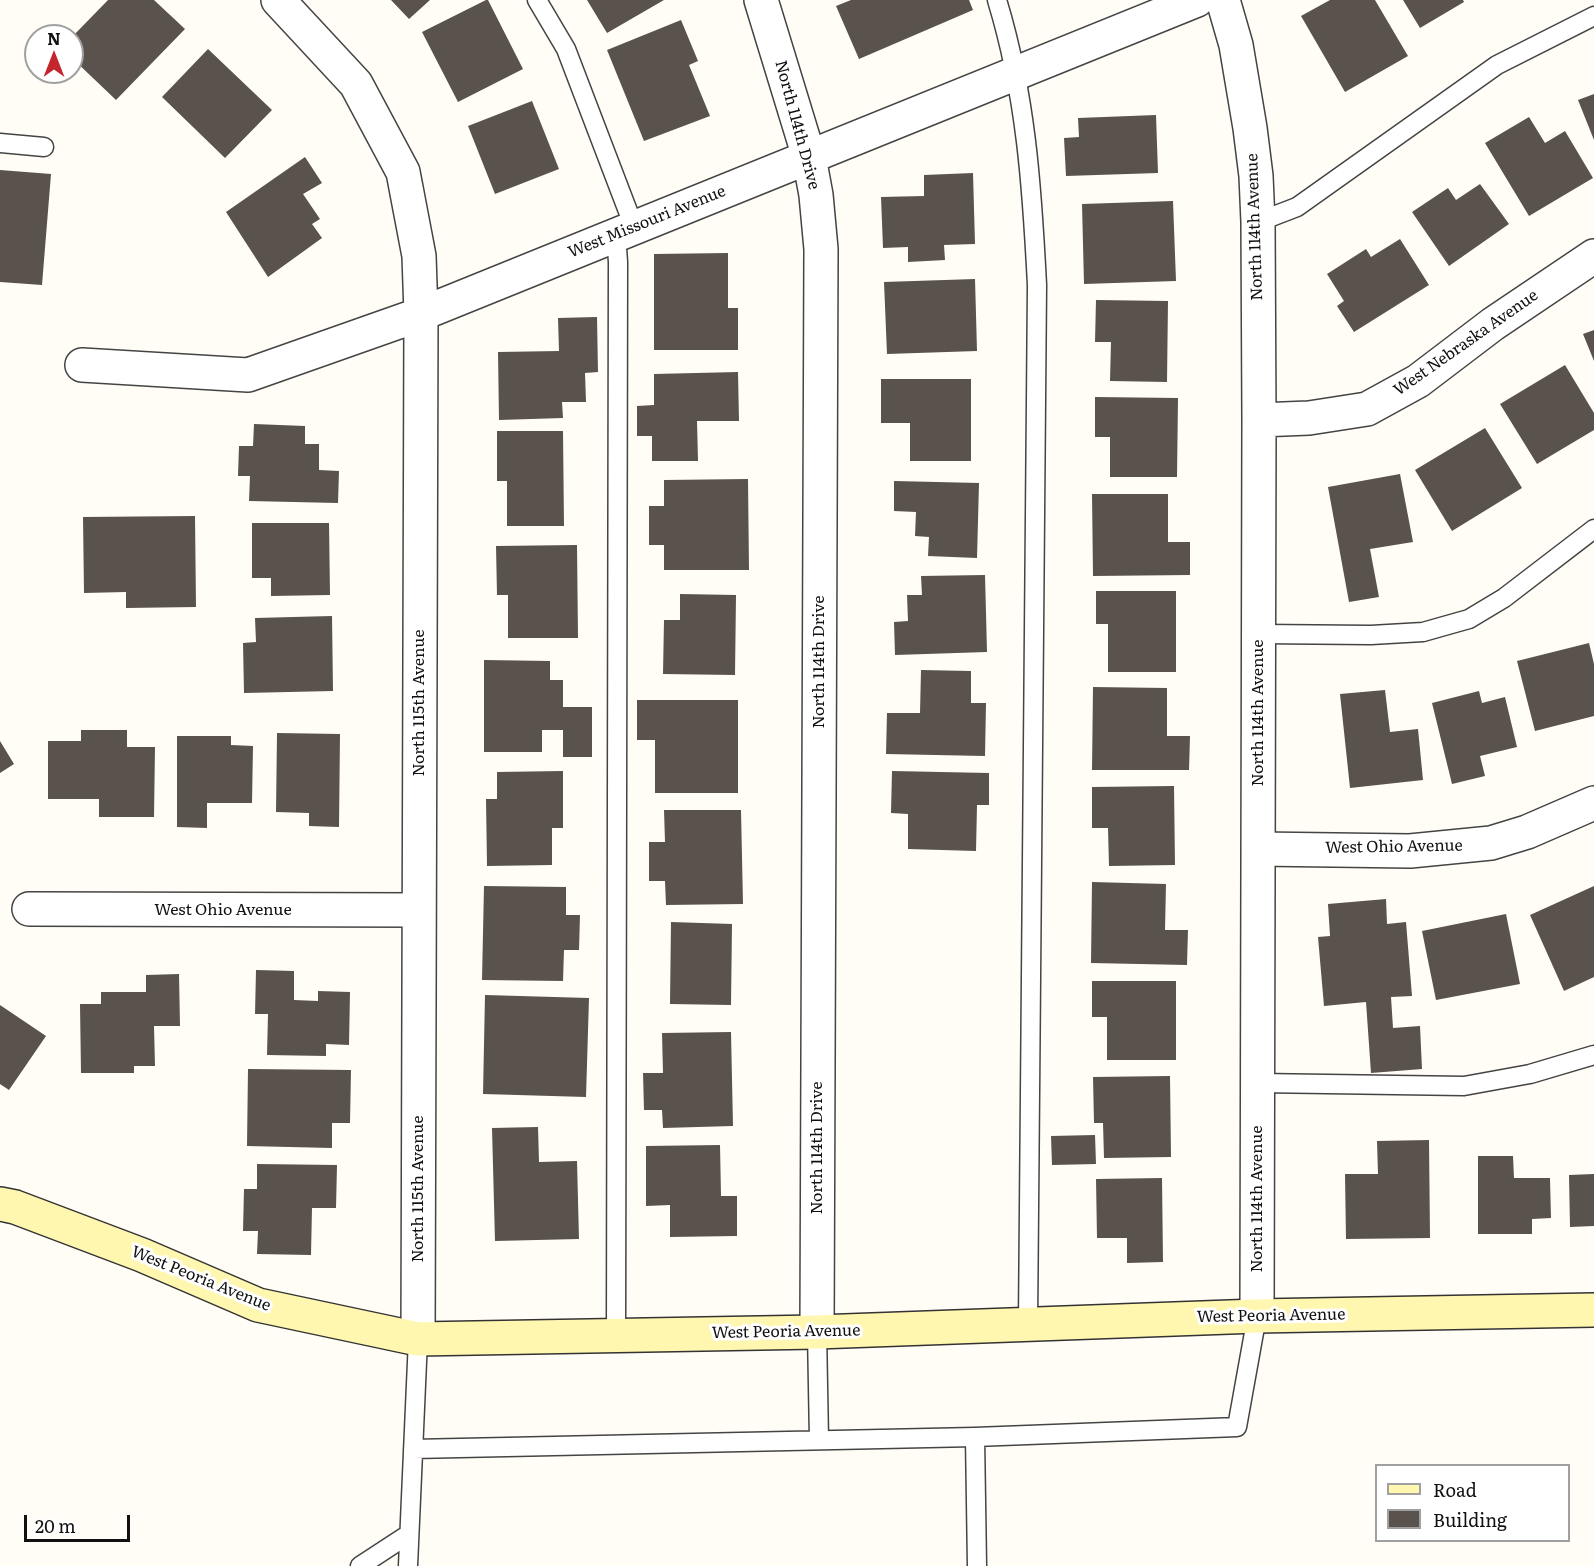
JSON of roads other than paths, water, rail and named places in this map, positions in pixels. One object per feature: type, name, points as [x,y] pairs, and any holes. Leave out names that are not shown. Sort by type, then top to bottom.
[{"type":"street","name":"North 115th Avenue","points":[[278,0],[356,84],[403,172],[419,256],[421,314],[418,1339]]},
{"type":"street","name":"North 114th Drive","points":[[760,0],[809,157],[816,195],[820,249],[817,1332]]},
{"type":"street","name":"West Missouri Avenue","points":[[82,365],[248,375],[421,314],[1197,0]]},
{"type":"street","name":"North 114th Avenue","points":[[1224,0],[1236,45],[1250,128],[1256,176],[1258,222],[1257,1316]]},
{"type":"street","name":"West Nebraska Avenue","points":[[1259,420],[1309,418],[1367,409],[1418,381],[1493,324],[1594,256]]},
{"type":"street","name":"West Ohio Avenue","points":[[1258,849],[1410,850],[1491,843],[1527,832],[1594,803]]},
{"type":"street","name":"West Ohio Avenue","points":[[28,909],[418,910]]},
{"type":"street","name":"West Peoria Avenue","points":[[0,1204],[15,1207],[142,1256],[258,1305],[418,1339],[817,1332],[1257,1316],[1594,1310]]},
{"type":"lane","points":[[537,0],[566,49],[625,231],[618,262],[616,1335]]},
{"type":"lane","points":[[998,0],[1008,36],[1028,141],[1037,285],[1028,1323]]},
{"type":"lane","points":[[1258,222],[1297,207],[1497,65],[1594,16]]},
{"type":"lane","points":[[0,143],[44,147]]},
{"type":"lane","points":[[1259,634],[1413,633],[1469,619],[1504,598],[1594,529]]},
{"type":"lane","points":[[1258,1083],[1464,1086],[1530,1074],[1594,1055]]},
{"type":"lane","name":"North 114th Avenue","points":[[975,1437],[1238,1427],[1257,1316]]},
{"type":"lane","points":[[817,1332],[819,1440]]},
{"type":"lane","name":"North 115th Avenue","points":[[408,1566],[418,1339]]},
{"type":"lane","points":[[413,1449],[975,1437],[977,1566]]},
{"type":"lane","points":[[360,1566],[410,1534]]}]
